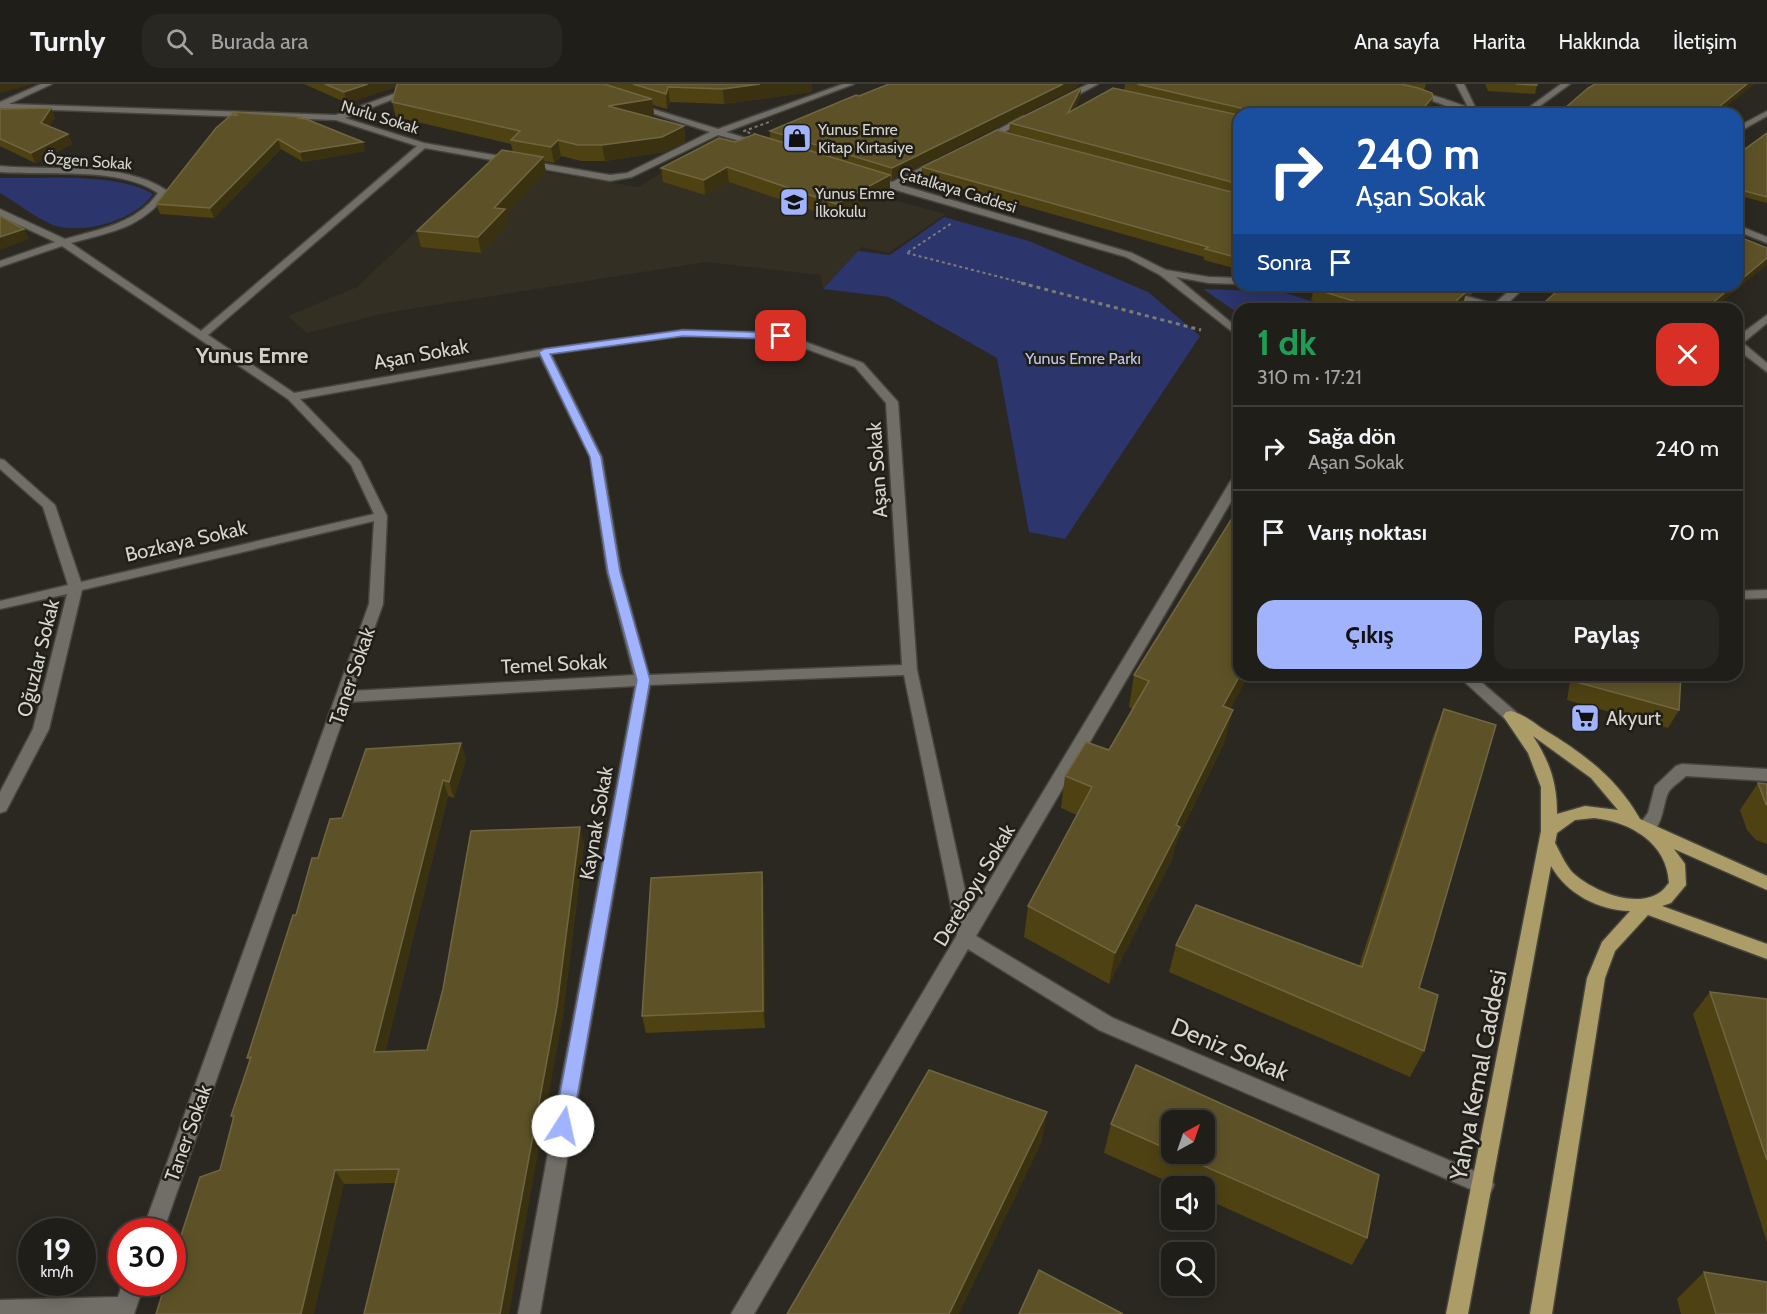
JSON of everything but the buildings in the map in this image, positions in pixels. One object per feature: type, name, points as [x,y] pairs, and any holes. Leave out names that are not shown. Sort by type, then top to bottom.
[{"type":"main road","points":[[1511,716],[1571,754],[1616,792],[1644,829],[1667,848],[1677,864],[1679,879],[1674,893],[1662,902],[1645,907],[1608,946],[1596,978],[1541,1314]]},
{"type":"main road","name":"Yahya Kemal Caddesi","points":[[1457,1314],[1484,1185],[1548,838],[1549,787],[1535,752],[1511,716]]},
{"type":"main road","points":[[1767,883],[1612,814],[1582,812],[1558,820],[1548,838],[1552,860],[1564,876],[1581,889],[1602,900],[1624,906],[1645,907],[1767,952]]},
{"type":"street","points":[[0,105],[48,84]]},
{"type":"street","points":[[337,118],[426,84]]},
{"type":"street","points":[[1074,84],[1093,87]]},
{"type":"street","points":[[1373,84],[1418,93],[1461,108]]},
{"type":"street","points":[[1460,84],[1472,108]]},
{"type":"street","points":[[423,145],[610,178],[629,175],[717,132],[842,85]]},
{"type":"street","points":[[1532,108],[1564,85]]},
{"type":"street","points":[[1057,103],[1093,87]]},
{"type":"street","points":[[627,102],[772,148]]},
{"type":"street","name":"Nurlu Sokak","points":[[0,105],[337,118],[423,145]]},
{"type":"street","points":[[975,144],[1036,113]]},
{"type":"street","points":[[1743,127],[1767,113]]},
{"type":"street","points":[[996,134],[1007,137]]},
{"type":"street","name":"Nurlu Sokak","points":[[201,336],[423,145]]},
{"type":"street","points":[[892,186],[944,160]]},
{"type":"street","name":"Özgen Sokak","points":[[0,169],[123,176],[150,183],[163,192],[157,203],[113,230],[63,242]]},
{"type":"street","name":"Çatalkaya Caddesi","points":[[859,176],[1129,255],[1164,273]]},
{"type":"street","name":"Taner Sokak","points":[[0,212],[63,242],[292,397],[356,464],[381,516],[376,604],[345,697],[157,1218]]},
{"type":"street","points":[[1743,230],[1767,240]]},
{"type":"street","points":[[0,264],[63,242]]},
{"type":"street","points":[[1164,273],[1209,280],[1233,281]]},
{"type":"street","points":[[1164,273],[1233,329]]},
{"type":"street","points":[[1438,291],[1480,303]]},
{"type":"street","points":[[1503,303],[1516,291]]},
{"type":"street","points":[[1743,338],[1767,318]]},
{"type":"street","name":"Aşan Sokak","points":[[292,397],[544,352],[683,333],[781,336],[859,366],[891,402],[910,670],[967,939]]},
{"type":"street","points":[[1743,348],[1767,369]]},
{"type":"street","name":"Kaynak Sokak","points":[[529,1314],[643,680],[614,572],[596,457],[544,352]]},
{"type":"street","name":"Oğuzlar Sokak","points":[[0,463],[49,505],[76,587],[41,729],[0,807]]},
{"type":"street","name":"Dereboyu Sokak","points":[[742,1314],[967,939],[1233,487]]},
{"type":"street","name":"Bozkaya Sokak","points":[[0,605],[381,516]]},
{"type":"street","points":[[1743,595],[1764,597]]},
{"type":"street","name":"Temel Sokak","points":[[345,697],[643,680],[910,670]]},
{"type":"street","points":[[1471,681],[1511,716]]},
{"type":"street","points":[[1644,829],[1656,815],[1661,790],[1682,770],[1767,775]]},
{"type":"street","name":"Deniz Sokak","points":[[967,939],[1106,1024],[1484,1185]]},
{"type":"street","points":[[0,1311],[124,1311],[129,1296]]},
{"type":"path","points":[[752,140],[760,136],[744,131],[772,121]]},
{"type":"path","points":[[971,210],[908,253],[1205,331]]},
{"type":"shaded area","points":[[711,143],[886,198],[946,214],[888,253],[862,247],[823,289],[820,275],[706,262],[385,313],[307,333],[288,316],[357,287],[488,163],[638,187]]},
{"type":"green space","points":[[0,178],[79,178],[120,182],[153,194],[135,211],[123,218],[96,226],[68,228],[43,220],[0,193]]},
{"type":"green space","name":"Yunus Emre Parkı","points":[[944,217],[1029,241],[1148,292],[1200,336],[1065,539],[1029,532],[997,358],[889,297],[823,289],[858,251],[890,255]]},
{"type":"green space","points":[[1203,289],[1282,292],[1318,303],[1233,303],[1233,310]]},
{"type":"place","name":"Yunus Emre Kitap Kırtasiye","points":[[797,138]]},
{"type":"place","name":"Yunus Emre İlkokulu","points":[[794,202]]},
{"type":"place","name":"Akyurt","points":[[1585,718]]},
{"type":"district","name":"Yunus Emre","points":[[252,355]]},
{"type":"route","points":[[563,1126],[643,680],[614,572],[596,457],[544,352],[683,333],[781,336]]}]
